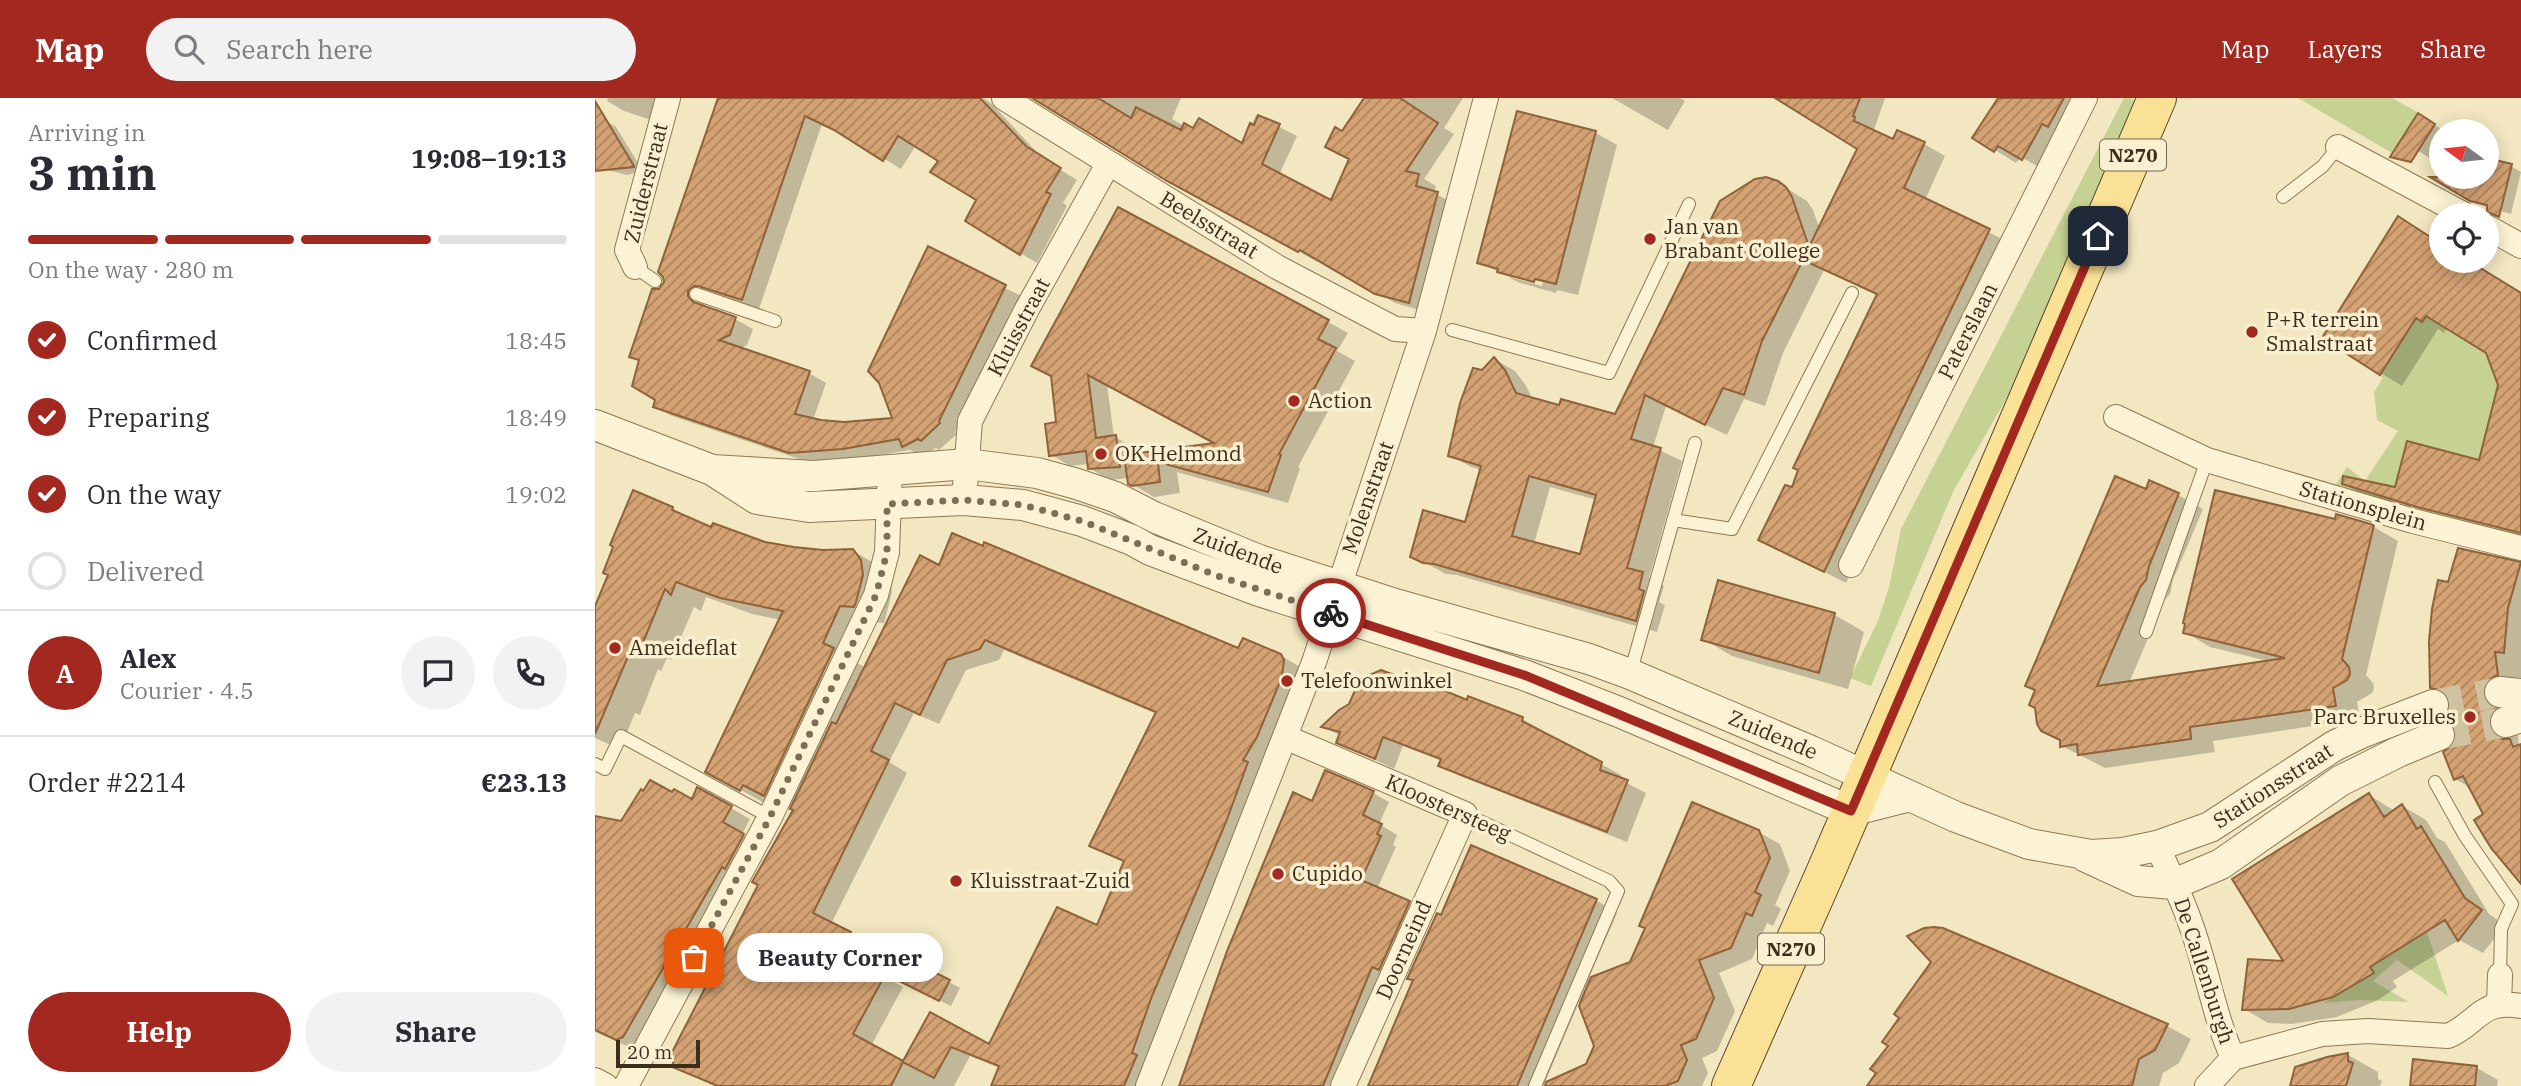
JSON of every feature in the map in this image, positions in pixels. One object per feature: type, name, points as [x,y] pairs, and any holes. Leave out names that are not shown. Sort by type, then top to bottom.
[{"type":"main road","name":"N270","points":[[1731,1086],[2157,98]]},
{"type":"street","name":"Zuiderstraat","points":[[635,267],[627,250],[668,98]]},
{"type":"street","name":"Beelsstraat","points":[[1004,98],[1277,267],[1395,329],[1424,331]]},
{"type":"street","name":"Molenstraat","points":[[1148,1086],[1285,737],[1334,599],[1424,331],[1486,98]]},
{"type":"street","name":"Paterslaan","points":[[1851,565],[2085,98]]},
{"type":"street","points":[[2339,147],[2443,203]]},
{"type":"street","name":"Kluisstraat","points":[[964,500],[970,421],[1027,309],[1108,164]]},
{"type":"street","points":[[2499,234],[2521,246]]},
{"type":"street","points":[[2116,417],[2207,460]]},
{"type":"street","name":"Zuidende","points":[[597,430],[712,470],[757,499],[809,507],[964,500],[1023,505],[1082,521],[1162,555],[1259,591],[1395,604],[1589,659],[1630,674],[1910,796]]},
{"type":"street","name":"Stationsplein","points":[[2207,460],[2413,521],[2521,548]]},
{"type":"street","name":"Zuidende","points":[[712,470],[814,476],[967,464],[1037,473],[1077,484],[1115,497],[1154,517],[1259,560],[1334,599],[1851,811]]},
{"type":"street","points":[[626,1086],[770,817],[876,595],[887,552],[890,471]]},
{"type":"street","name":"Stationsstraat","points":[[1910,796],[2029,844],[2091,855],[2123,853],[2157,846],[2210,827],[2333,746],[2433,705]]},
{"type":"street","name":"Stationsstraat","points":[[2174,884],[2221,863],[2340,782],[2398,751],[2439,735]]},
{"type":"street","name":"Kloostersteeg","points":[[1285,737],[1465,814]]},
{"type":"street","points":[[1851,811],[1910,796]]},
{"type":"street","name":"Doorneind","points":[[1346,1085],[1465,814]]},
{"type":"street","name":"De Callenburgh","points":[[2157,846],[2191,925],[2223,1034],[2233,1058]]},
{"type":"street","points":[[2080,853],[2108,869],[2138,881],[2174,884]]},
{"type":"street","points":[[2207,1086],[2233,1058],[2322,1034],[2368,1031],[2448,1036],[2484,1010],[2510,1005],[2500,975]]},
{"type":"street","points":[[595,1080],[606,1086]]},
{"type":"lane","points":[[2283,197],[2323,166],[2339,147]]},
{"type":"lane","points":[[1452,330],[1609,373],[1689,204]]},
{"type":"lane","points":[[635,267],[655,281]]},
{"type":"lane","points":[[1673,520],[1732,529],[1852,293]]},
{"type":"lane","points":[[696,294],[775,321]]},
{"type":"lane","points":[[1630,674],[1695,443]]},
{"type":"lane","points":[[2146,632],[2207,460]]},
{"type":"lane","points":[[595,764],[605,769],[621,736],[770,817]]},
{"type":"lane","points":[[2435,782],[2465,836],[2511,904],[2501,929],[2500,975]]},
{"type":"lane","name":"Kloostersteeg","points":[[1465,814],[1609,881],[1618,891],[1535,1086]]},
{"type":"green space","points":[[2124,98],[2136,102],[2018,378],[1953,492],[1871,686],[1850,678],[1878,621],[1889,587],[1901,529]]},
{"type":"green space","points":[[2298,98],[2392,98],[2417,112],[2392,153]]},
{"type":"green space","points":[[2426,317],[2491,349],[2487,356],[2497,381],[2505,383],[2479,460],[2407,442],[2390,509],[2331,492],[2347,467],[2365,481],[2398,431],[2377,420],[2374,392],[2383,378],[2380,375],[2416,318],[2422,322]]},
{"type":"green space","points":[[2427,932],[2448,996],[2397,960],[2373,981],[2409,1002],[2360,1000],[2323,1003],[2374,973],[2370,967]]},
{"type":"building","points":[[718,98],[980,98],[1026,146],[1061,168],[1046,192],[1051,194],[1020,255],[965,221],[976,200],[930,172],[938,161],[898,136],[883,161],[834,130],[805,116],[742,300],[698,286],[688,291],[693,302],[736,317],[730,335],[719,340],[810,371],[795,414],[844,422],[892,418],[879,383],[868,371],[928,246],[1006,285],[940,423],[921,441],[918,439],[902,447],[899,439],[843,449],[789,453],[653,407],[655,400],[632,386],[639,360],[629,357],[652,289],[659,289],[664,282],[658,272]]},
{"type":"building","points":[[1032,98],[1098,98],[1131,118],[1136,107],[1181,130],[1184,123],[1193,128],[1199,118],[1242,143],[1250,123],[1254,125],[1258,115],[1280,124],[1262,164],[1331,200],[1349,159],[1325,147],[1335,127],[1342,131],[1364,98],[1400,98],[1438,123],[1406,171],[1419,174],[1416,186],[1438,192],[1409,303],[1375,294],[1300,250],[1298,252],[1167,181]]},
{"type":"building","points":[[1775,98],[1860,98],[1853,116],[1854,121],[1893,139],[1897,130],[1925,142],[1904,188],[1990,229],[1824,572],[1758,540],[1785,485],[1792,487],[1798,470],[1793,468],[1877,294],[1803,260],[1762,341],[1744,395],[1723,388],[1705,425],[1645,395],[1631,439],[1661,448],[1627,568],[1643,572],[1639,589],[1644,591],[1636,621],[1423,563],[1410,557],[1423,510],[1465,522],[1481,466],[1448,456],[1460,403],[1473,368],[1482,370],[1494,357],[1505,370],[1516,393],[1559,405],[1561,399],[1615,414],[1720,201],[1755,179],[1766,177],[1778,181],[1792,197],[1809,247],[1857,149]],"holes":[[[1529,476],[1596,495],[1580,554],[1512,536]]]},
{"type":"building","points":[[1998,98],[2064,98],[2048,127],[2042,124],[2022,160],[1998,146],[1994,152],[1972,138]]},
{"type":"building","points":[[595,101],[634,166],[634,167],[595,171]]},
{"type":"building","points":[[1517,111],[1596,131],[1556,284],[1535,279],[1534,282],[1497,272],[1498,269],[1477,263]]},
{"type":"building","points":[[2418,113],[2429,120],[2429,134],[2411,162],[2390,157]]},
{"type":"building","points":[[2499,161],[2512,164],[2499,217],[2499,203],[2470,201],[2450,189],[2499,189]]},
{"type":"building","points":[[1118,207],[1329,320],[1318,339],[1336,348],[1279,454],[1281,455],[1268,492],[1158,462],[1160,482],[1132,486],[1128,484],[1124,455],[1214,443],[1088,375],[1096,438],[1116,435],[1120,467],[1088,469],[1086,451],[1049,456],[1045,424],[1056,422],[1051,376],[1031,366]]},
{"type":"building","points":[[2398,216],[2429,236],[2429,273],[2488,273],[2521,293],[2521,533],[2417,507],[2342,484],[2343,476],[2395,487],[2407,441],[2479,460],[2498,385],[2486,353],[2426,316],[2422,322],[2416,318],[2380,375],[2322,338]]},
{"type":"building","points":[[2115,476],[2146,489],[2149,480],[2179,493],[2149,566],[2146,580],[2140,587],[2097,686],[2285,658],[2183,633],[2183,623],[2215,490],[2335,519],[2336,514],[2374,525],[2342,659],[2349,667],[2350,674],[2347,680],[2333,688],[2336,706],[2190,727],[2191,739],[2078,755],[2077,744],[2060,747],[2060,740],[2041,731],[2037,724],[2035,708],[2029,705],[2035,690],[2025,686]]},
{"type":"building","points":[[633,490],[711,527],[713,523],[765,542],[794,547],[853,549],[861,560],[863,575],[854,607],[840,606],[823,643],[834,648],[764,796],[743,785],[740,791],[705,772],[783,611],[720,598],[676,582],[671,595],[665,589],[642,645],[637,643],[632,655],[629,654],[595,734],[595,606],[608,575],[603,573],[613,547],[610,545]]},
{"type":"building","points":[[952,533],[983,546],[984,542],[1238,648],[1243,638],[1281,654],[1284,660],[1282,677],[1257,737],[1243,760],[1248,762],[1226,822],[1152,996],[1132,1053],[1137,1055],[1124,1086],[991,1086],[999,1066],[951,1047],[934,1078],[903,1062],[891,1086],[718,1086],[672,1067],[674,1059],[669,1058],[758,885],[752,882],[793,810],[790,809],[832,722],[836,724],[920,555],[939,565]],"holes":[[[985,640],[1156,712],[1089,846],[1124,861],[1097,925],[1057,907],[989,1044],[930,1012],[903,1061],[853,1034],[885,975],[841,951],[851,932],[813,913],[889,760],[871,751],[895,703],[920,715],[947,660],[980,649]]]},
{"type":"building","name":"Parc Bruxelles","points":[[2458,548],[2521,562],[2508,608],[2504,653],[2495,652],[2498,675],[2486,681],[2483,691],[2484,700],[2496,709],[2489,719],[2494,735],[2510,739],[2513,747],[2521,744],[2521,884],[2491,848],[2474,820],[2483,814],[2463,776],[2454,780],[2443,752],[2452,746],[2456,737],[2455,728],[2443,718],[2450,708],[2449,699],[2443,691],[2430,688],[2429,641],[2432,609],[2438,580],[2448,582]]},
{"type":"building","points":[[1718,580],[1835,613],[1819,673],[1701,640]]},
{"type":"building","points":[[1381,670],[1418,684],[1424,682],[1467,700],[1468,696],[1523,717],[1522,721],[1602,762],[1600,770],[1628,780],[1607,832],[1438,766],[1441,759],[1383,737],[1375,759],[1336,743],[1340,732],[1321,727],[1349,704],[1360,679]]},
{"type":"building","points":[[1325,770],[1374,791],[1363,815],[1382,824],[1377,834],[1381,836],[1361,880],[1410,901],[1379,970],[1372,967],[1323,1086],[1179,1086],[1227,951],[1293,792],[1312,801]]},
{"type":"building","points":[[650,780],[692,799],[697,787],[732,806],[723,822],[744,834],[623,1037],[616,1040],[595,1030],[595,816],[621,821],[641,789],[643,791]]},
{"type":"building","points":[[2369,793],[2384,817],[2402,804],[2417,829],[2421,826],[2465,898],[2482,910],[2458,941],[2445,920],[2370,967],[2374,973],[2333,997],[2289,1009],[2242,1010],[2248,959],[2283,961],[2232,879]]},
{"type":"building","points":[[1692,802],[1759,830],[1770,858],[1755,892],[1761,895],[1752,916],[1746,913],[1731,948],[1699,960],[1714,998],[1696,1039],[1681,1045],[1687,1060],[1678,1081],[1665,1086],[1545,1086],[1546,1082],[1586,1064],[1594,1046],[1579,1006],[1591,977],[1630,962],[1645,928],[1639,926]]},
{"type":"building","points":[[1471,845],[1597,899],[1517,1086],[1368,1086],[1413,980],[1407,979],[1437,913],[1441,915]]},
{"type":"building","points":[[1924,928],[1943,928],[2168,1024],[2155,1050],[2139,1059],[2132,1086],[1867,1086],[1876,1073],[1870,1069],[1888,1046],[1882,1042],[1899,1018],[1894,1014],[1931,962],[1907,936]]},
{"type":"building","points":[[904,957],[950,980],[939,1001],[893,978]]},
{"type":"building","points":[[2348,1053],[2348,1061],[2353,1063],[2346,1086],[2290,1086],[2295,1067]]},
{"type":"building","points":[[2413,1059],[2477,1066],[2475,1086],[2410,1086]]},
{"type":"tunnel","points":[[2433,705],[2500,692]]},
{"type":"tunnel","points":[[2439,735],[2506,722]]},
{"type":"way so far","points":[[694,958],[770,817],[876,595],[887,552],[887,504],[964,500],[1023,505],[1082,521],[1215,575],[1331,613]]},
{"type":"place","name":"Jan van Brabant College","points":[[1650,239]]},
{"type":"place","name":"P+R terrein Smalstraat","points":[[2252,332]]},
{"type":"place","name":"Action","points":[[1294,401]]},
{"type":"place","name":"OK Helmond","points":[[1101,454]]},
{"type":"place","name":"Ameideflat","points":[[615,648]]},
{"type":"place","name":"Telefoonwinkel","points":[[1287,681]]},
{"type":"place","name":"Parc Bruxelles","points":[[2470,717]]},
{"type":"place","name":"Cupido","points":[[1278,874]]},
{"type":"place","name":"Kluisstraat-Zuid","points":[[956,881]]},
{"type":"place","name":"Beauty Corner","points":[[694,958]]},
{"type":"route","points":[[1331,613],[1524,675],[1619,712],[1851,811],[2098,236]]}]
